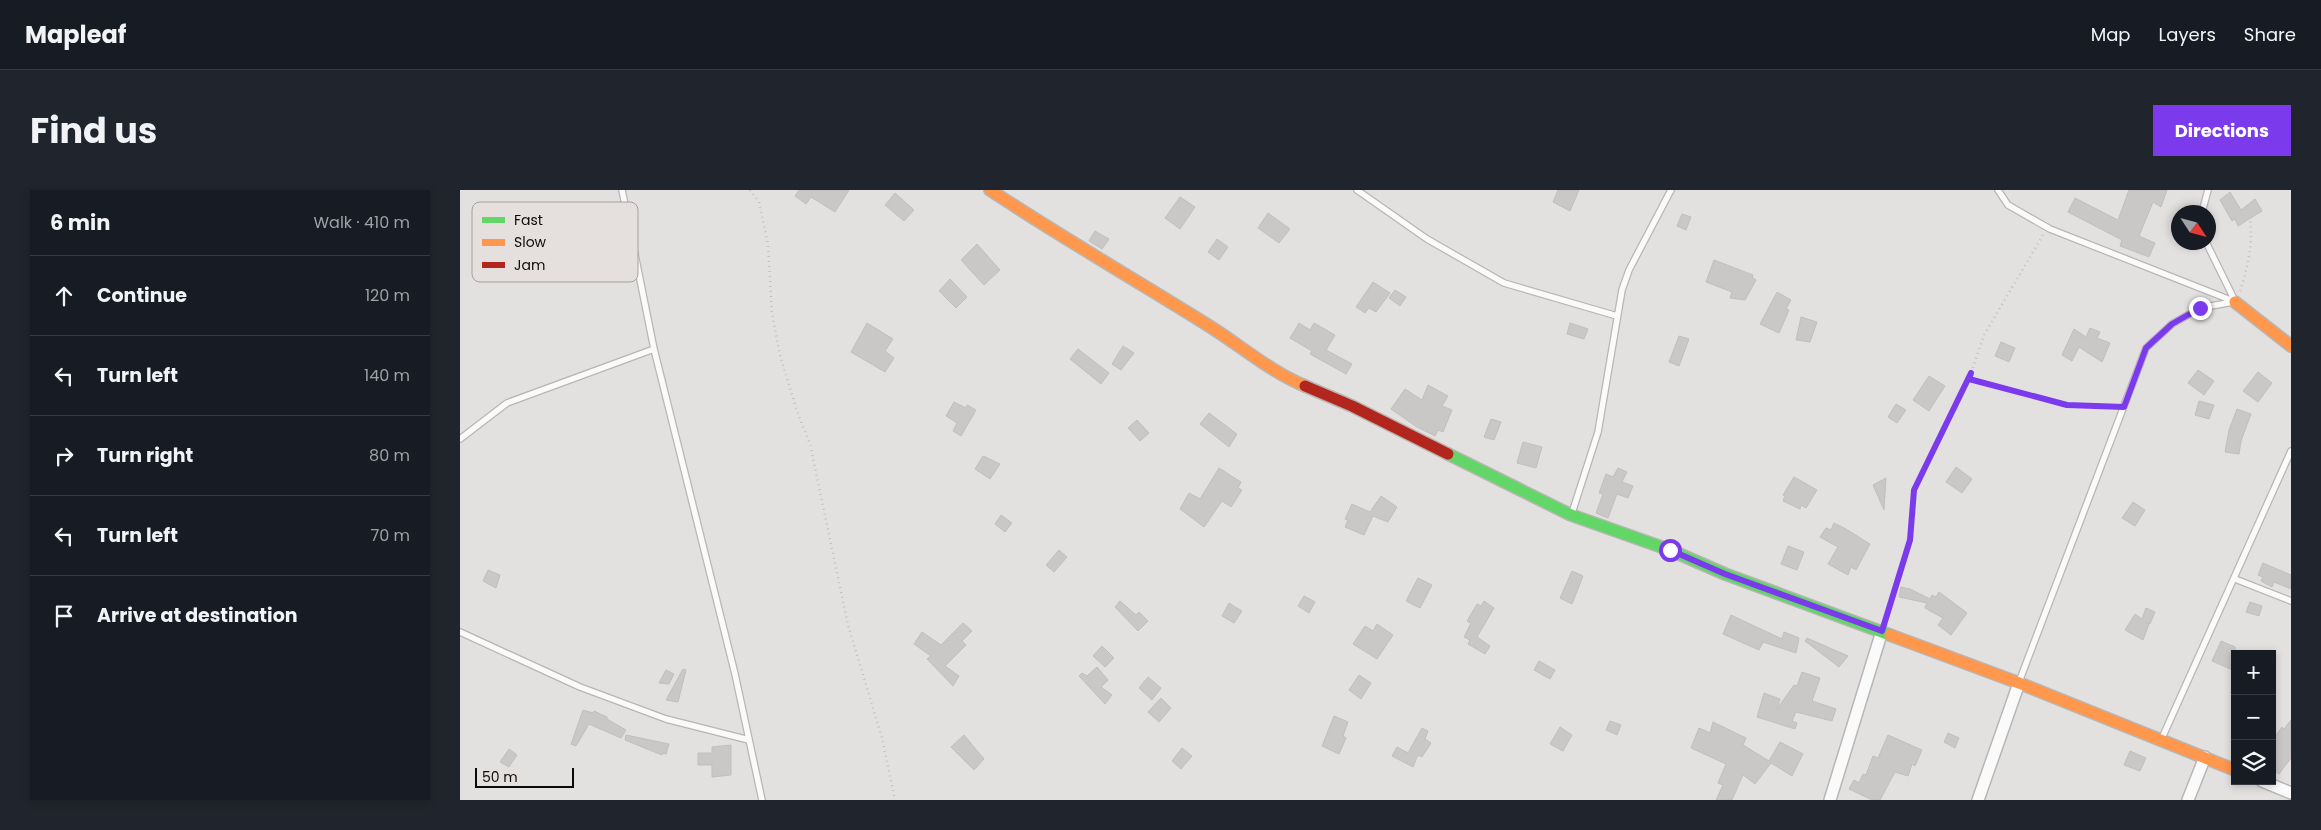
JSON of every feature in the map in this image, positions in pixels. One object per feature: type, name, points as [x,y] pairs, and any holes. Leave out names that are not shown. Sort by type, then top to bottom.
[{"type":"street","points":[[990,190],[1053,232],[1208,325],[1284,377],[1352,406],[1571,515],[1670,550],[1725,574],[2019,683],[2231,768]]},
{"type":"street","points":[[2235,302],[2291,346]]},
{"type":"street","points":[[1830,800],[1882,631]]},
{"type":"street","points":[[1978,800],[2019,683]]},
{"type":"street","points":[[2188,800],[2205,758]]},
{"type":"street","points":[[2272,785],[2291,793]]},
{"type":"lane","points":[[1357,190],[1427,239],[1504,283],[1616,316]]},
{"type":"lane","points":[[1571,515],[1598,432],[1616,316],[1629,270],[1671,190]]},
{"type":"lane","points":[[1998,190],[2008,205],[2047,227],[2235,302]]},
{"type":"lane","points":[[2204,205],[2208,190]]},
{"type":"lane","points":[[2210,250],[2235,302]]},
{"type":"lane","points":[[638,270],[654,349],[733,664],[762,800]]},
{"type":"lane","points":[[2019,683],[2146,348],[2172,324],[2200,308],[2235,302]]},
{"type":"lane","points":[[460,439],[506,403],[654,349]]},
{"type":"lane","points":[[2161,740],[2291,451]]},
{"type":"lane","points":[[2234,579],[2291,601]]},
{"type":"lane","points":[[460,632],[580,687],[623,704],[666,720],[749,740]]},
{"type":"path","points":[[750,190],[759,202],[768,244],[772,314],[780,355],[798,414],[810,444],[848,626],[882,738],[895,800]]},
{"type":"path","points":[[2235,302],[2241,290],[2250,256],[2252,237],[2250,219]]},
{"type":"path","points":[[2047,227],[1984,335],[1969,379],[2067,405],[2124,407]]},
{"type":"path","points":[[1882,631],[1910,540],[1914,490],[1971,373]]},
{"type":"building","points":[[799,190],[849,190],[835,212],[811,197],[806,204],[795,196]]},
{"type":"building","points":[[1558,190],[1579,190],[1570,211],[1553,202]]},
{"type":"building","points":[[2129,190],[2167,190],[2161,207],[2153,202],[2139,236],[2155,243],[2149,257],[2120,246],[2122,240],[2068,212],[2075,198],[2118,220]]},
{"type":"building","points":[[2230,192],[2241,210],[2255,199],[2262,211],[2238,226],[2235,219],[2232,221],[2220,200]]},
{"type":"building","points":[[895,193],[914,210],[904,221],[885,205]]},
{"type":"building","points":[[1180,197],[1195,207],[1180,229],[1165,218]]},
{"type":"building","points":[[1268,213],[1290,229],[1279,243],[1258,228]]},
{"type":"building","points":[[1682,214],[1691,217],[1686,230],[1677,226]]},
{"type":"building","points":[[1095,231],[1109,239],[1102,249],[1089,241]]},
{"type":"building","points":[[1217,239],[1228,247],[1219,260],[1208,252]]},
{"type":"building","points":[[977,244],[1000,270],[984,285],[961,260]]},
{"type":"building","points":[[1714,260],[1753,275],[1752,277],[1756,280],[1745,300],[1730,298],[1732,292],[1706,282]]},
{"type":"building","points":[[950,279],[967,297],[956,308],[939,291]]},
{"type":"building","points":[[1373,282],[1390,293],[1376,312],[1369,308],[1365,313],[1356,307]]},
{"type":"building","points":[[1395,290],[1406,297],[1400,306],[1389,298]]},
{"type":"building","points":[[1777,292],[1791,300],[1786,309],[1789,310],[1779,333],[1760,324]]},
{"type":"building","points":[[1801,317],[1817,322],[1810,342],[1796,340]]},
{"type":"building","points":[[867,323],[893,339],[885,351],[894,358],[885,372],[851,352]]},
{"type":"building","points":[[1299,323],[1310,330],[1314,323],[1335,335],[1326,350],[1352,364],[1346,374],[1310,354],[1312,351],[1290,338]]},
{"type":"building","points":[[1570,323],[1588,329],[1584,339],[1567,334]]},
{"type":"building","points":[[2090,328],[2100,332],[2097,338],[2110,343],[2102,362],[2079,347],[2072,361],[2062,355],[2074,329],[2086,337]]},
{"type":"building","points":[[1679,336],[1689,339],[1679,366],[1669,362]]},
{"type":"building","points":[[2001,342],[2015,348],[2009,362],[1995,356]]},
{"type":"building","points":[[1123,346],[1134,353],[1121,370],[1112,364]]},
{"type":"building","points":[[1078,349],[1109,373],[1101,384],[1070,359]]},
{"type":"building","points":[[2198,370],[2214,381],[2204,395],[2188,383]]},
{"type":"building","points":[[2258,372],[2272,383],[2258,402],[2243,391]]},
{"type":"building","points":[[1929,376],[1945,386],[1929,411],[1913,400]]},
{"type":"building","points":[[1428,385],[1448,396],[1442,406],[1452,410],[1443,432],[1438,430],[1435,436],[1417,427],[1391,409],[1405,389],[1422,400]]},
{"type":"building","points":[[2199,401],[2214,405],[2209,419],[2195,415]]},
{"type":"building","points":[[954,402],[966,408],[967,405],[976,410],[961,436],[953,431],[957,423],[946,416]]},
{"type":"building","points":[[1896,404],[1906,410],[1897,423],[1888,417]]},
{"type":"building","points":[[2237,409],[2251,414],[2241,441],[2239,454],[2225,452],[2229,430]]},
{"type":"building","points":[[1209,413],[1237,434],[1229,447],[1200,424]]},
{"type":"building","points":[[1491,419],[1501,422],[1494,440],[1484,437]]},
{"type":"building","points":[[1137,420],[1149,433],[1140,441],[1128,428]]},
{"type":"building","points":[[1523,442],[1542,447],[1536,468],[1517,463]]},
{"type":"building","points":[[983,456],[1000,464],[990,479],[975,469]]},
{"type":"building","points":[[1956,467],[1972,479],[1962,493],[1946,482]]},
{"type":"building","points":[[1219,468],[1241,482],[1238,488],[1242,490],[1231,507],[1222,501],[1204,527],[1180,509],[1189,493],[1200,499]]},
{"type":"building","points":[[1618,468],[1627,472],[1622,482],[1633,486],[1628,498],[1617,494],[1608,518],[1596,513],[1603,494],[1599,493],[1606,474],[1613,477]]},
{"type":"building","points":[[1794,477],[1817,490],[1806,508],[1801,505],[1800,509],[1783,501],[1785,496],[1783,495]]},
{"type":"building","points":[[1886,478],[1884,510],[1873,485]]},
{"type":"building","points":[[1381,496],[1397,507],[1388,522],[1373,516],[1364,535],[1345,527],[1348,520],[1345,519],[1352,504],[1370,512]]},
{"type":"building","points":[[2133,502],[2145,510],[2135,526],[2122,518]]},
{"type":"building","points":[[1001,515],[1012,523],[1005,532],[995,524]]},
{"type":"building","points":[[1834,523],[1870,544],[1856,570],[1851,567],[1848,575],[1828,564],[1838,547],[1820,537],[1826,528],[1831,530]]},
{"type":"building","points":[[1788,546],[1804,552],[1797,570],[1781,564]]},
{"type":"building","points":[[1059,550],[1067,557],[1054,572],[1046,565]]},
{"type":"building","points":[[2263,563],[2291,575],[2291,589],[2274,582],[2272,587],[2261,581],[2263,577],[2258,575]]},
{"type":"building","points":[[488,570],[500,575],[496,588],[483,581]]},
{"type":"building","points":[[1572,571],[1583,576],[1572,604],[1560,598]]},
{"type":"building","points":[[1418,578],[1432,585],[1420,608],[1406,601]]},
{"type":"building","points":[[1901,587],[1910,589],[1930,599],[1932,595],[1936,597],[1939,592],[1967,613],[1951,635],[1938,625],[1943,618],[1925,608],[1927,603],[1899,597]]},
{"type":"building","points":[[1304,596],[1315,602],[1309,613],[1298,606]]},
{"type":"building","points":[[1120,601],[1136,615],[1139,612],[1148,621],[1138,631],[1115,607]]},
{"type":"building","points":[[1484,601],[1494,608],[1477,637],[1490,646],[1485,654],[1468,644],[1470,640],[1464,637],[1471,623],[1467,621],[1477,604],[1481,606]]},
{"type":"building","points":[[2250,602],[2262,606],[2259,616],[2246,612]]},
{"type":"building","points":[[1229,603],[1242,611],[1234,623],[1222,616]]},
{"type":"building","points":[[2146,608],[2155,612],[2150,624],[2146,622],[2149,624],[2143,640],[2125,630],[2135,614],[2142,619]]},
{"type":"building","points":[[1731,615],[1782,639],[1784,632],[1799,638],[1796,653],[1763,642],[1759,650],[1723,634]]},
{"type":"building","points":[[963,623],[972,631],[962,641],[966,645],[945,666],[959,676],[953,686],[927,659],[931,656],[914,644],[922,632],[941,645]]},
{"type":"building","points":[[1377,624],[1393,635],[1377,659],[1353,644],[1365,626],[1373,631]]},
{"type":"building","points":[[1807,638],[1848,656],[1839,667],[1805,641]]},
{"type":"building","points":[[2221,641],[2235,647],[2235,650],[2231,650],[2231,669],[2212,661]]},
{"type":"building","points":[[1102,646],[1114,658],[1105,667],[1093,656]]},
{"type":"building","points":[[1539,661],[1555,670],[1550,679],[1534,670]]},
{"type":"building","points":[[1097,667],[1108,680],[1101,687],[1112,695],[1105,704],[1079,676],[1082,673],[1087,676]]},
{"type":"building","points":[[683,669],[686,670],[678,702],[666,700]]},
{"type":"building","points":[[666,670],[674,674],[669,684],[659,683]]},
{"type":"building","points":[[1802,672],[1820,678],[1812,701],[1836,709],[1832,721],[1796,712],[1792,721],[1797,723],[1795,729],[1757,717],[1764,693],[1780,699],[1777,709],[1794,685],[1797,686]]},
{"type":"building","points":[[1359,675],[1371,683],[1361,699],[1349,690]]},
{"type":"building","points":[[1148,677],[1161,688],[1152,700],[1139,688]]},
{"type":"building","points":[[1161,698],[1171,708],[1159,722],[1148,712]]},
{"type":"building","points":[[583,710],[593,713],[594,711],[607,717],[607,719],[626,730],[621,738],[589,724],[576,746],[571,744]]},
{"type":"building","points":[[1334,716],[1348,722],[1343,736],[1346,738],[1339,754],[1322,746]]},
{"type":"building","points":[[2291,720],[2291,758],[2279,774],[2276,772],[2276,735],[2282,727],[2284,729]]},
{"type":"building","points":[[1610,721],[1621,725],[1617,735],[1606,730]]},
{"type":"building","points":[[1713,722],[1746,738],[1743,745],[1769,761],[1780,742],[1803,754],[1792,776],[1771,763],[1755,784],[1743,775],[1732,800],[1716,800],[1723,785],[1718,783],[1726,764],[1691,748],[1699,728],[1710,733]]},
{"type":"building","points":[[1560,727],[1572,735],[1563,751],[1550,744]]},
{"type":"building","points":[[1422,728],[1428,731],[1425,739],[1431,743],[1422,757],[1418,755],[1413,767],[1392,756],[1397,747],[1408,753]]},
{"type":"building","points":[[1948,733],[1959,738],[1955,748],[1944,742]]},
{"type":"building","points":[[626,735],[669,744],[666,754],[662,753],[662,755],[625,740]]},
{"type":"building","points":[[964,735],[984,759],[974,770],[951,747]]},
{"type":"building","points":[[1888,735],[1922,750],[1915,766],[1912,764],[1908,776],[1895,772],[1880,800],[1872,800],[1849,789],[1854,780],[1859,783],[1863,774],[1866,775],[1873,756],[1878,758]]},
{"type":"building","points":[[731,745],[731,775],[712,777],[712,765],[698,765],[698,753],[712,753],[712,747]]},
{"type":"building","points":[[1182,748],[1192,756],[1181,769],[1172,761]]},
{"type":"building","points":[[509,749],[517,755],[509,767],[500,762]]},
{"type":"building","points":[[2130,751],[2146,758],[2140,771],[2124,765]]},
{"type":"traffic: fast","points":[[1448,454],[1571,515],[1670,550],[1725,574],[1890,635]]},
{"type":"traffic: slow","points":[[990,190],[1206,324],[1279,373],[1305,386]]},
{"type":"traffic: slow","points":[[2235,302],[2291,346]]},
{"type":"traffic: slow","points":[[1890,635],[2019,683],[2231,768]]},
{"type":"traffic: jam","points":[[1305,386],[1352,406],[1448,454]]},
{"type":"route","points":[[1670,550],[1725,574],[1882,631],[1910,540],[1914,490],[1971,373],[1969,379],[2067,405],[2124,407],[2146,348],[2172,324],[2200,308]]}]
